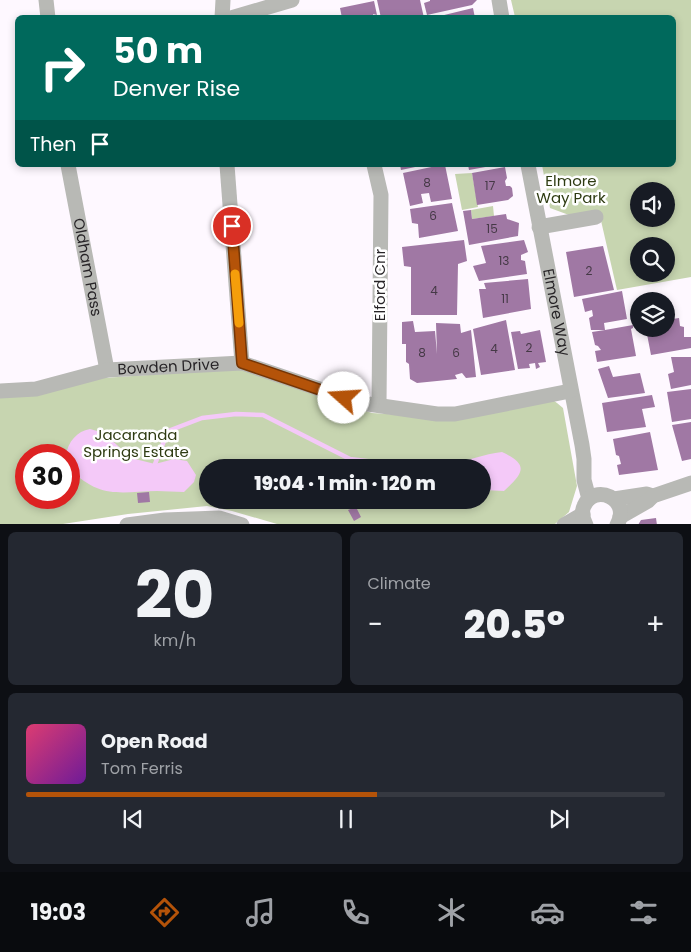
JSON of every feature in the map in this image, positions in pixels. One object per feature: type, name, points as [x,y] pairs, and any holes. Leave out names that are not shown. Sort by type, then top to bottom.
[{"type":"street","points":[[46,0],[48,15]]},
{"type":"street","points":[[222,15],[223,0]]},
{"type":"street","points":[[241,15],[292,0]]},
{"type":"street","points":[[499,0],[502,15]]},
{"type":"street","name":"Oldham Pass","points":[[68,167],[107,370]]},
{"type":"street","points":[[231,167],[242,363]]},
{"type":"street","name":"Elford Cnr","points":[[374,167],[381,195],[379,405]]},
{"type":"street","name":"Elmore Way","points":[[528,167],[584,459],[584,480],[589,499]]},
{"type":"street","points":[[539,227],[596,217]]},
{"type":"street","name":"Bowden Drive","points":[[0,392],[36,389],[107,370],[242,363],[361,403],[436,414],[456,414],[570,391]]},
{"type":"street","name":"Elmore Way","points":[[584,459],[597,486],[619,506],[618,521]]},
{"type":"street","points":[[618,521],[648,501],[652,496],[691,484]]},
{"type":"street","points":[[564,524],[584,519],[584,506],[589,499],[595,496],[610,497],[647,494],[652,496]]},
{"type":"street","points":[[127,524],[165,520],[219,518],[242,524]]},
{"type":"green space","name":"Elmore Way Park","points":[[511,0],[691,0],[691,277],[675,280],[675,237],[630,237],[630,282],[663,282],[617,290],[599,212],[569,215],[550,208],[542,167],[676,167],[676,15],[515,15]]},
{"type":"green space","points":[[472,173],[478,207],[462,210],[455,174]]},
{"type":"green space","points":[[493,206],[494,216],[472,219],[471,210]]},
{"type":"green space","name":"Jacaranda Springs Estate","points":[[239,369],[372,413],[448,418],[550,398],[563,408],[577,486],[569,512],[555,524],[277,524],[222,509],[491,509],[491,459],[199,459],[199,507],[128,514],[63,524],[0,524],[0,398],[103,378]]},
{"type":"shaded area","points":[[90,429],[104,433],[131,458],[155,464],[174,459],[187,461],[196,475],[194,482],[184,492],[110,492],[91,485],[80,478],[80,444],[70,444],[77,435]]},
{"type":"shaded area","points":[[502,452],[520,465],[521,470],[516,479],[504,491],[491,490],[491,459],[470,459]]},
{"type":"building","points":[[377,0],[420,0],[423,15],[380,15]]},
{"type":"building","points":[[430,0],[477,0],[472,5],[427,15],[424,3]]},
{"type":"building","points":[[374,1],[377,15],[341,15],[340,8]]},
{"type":"building","points":[[473,8],[474,15],[444,15]]},
{"type":"building","points":[[400,167],[415,167],[401,170]]},
{"type":"building","points":[[432,167],[445,167],[452,199],[431,202],[429,193],[421,194],[423,203],[410,206],[403,173]]},
{"type":"building","points":[[468,167],[486,167],[469,170]]},
{"type":"building","points":[[505,167],[506,186],[512,188],[513,196],[508,200],[477,205],[472,173]]},
{"type":"building","points":[[452,203],[458,231],[419,238],[418,224],[412,223],[410,209]]},
{"type":"building","points":[[471,210],[472,219],[506,214],[507,219],[519,223],[518,236],[469,245],[463,211]]},
{"type":"building","points":[[464,240],[467,261],[458,264],[457,315],[411,315],[411,267],[404,266],[402,247]]},
{"type":"building","points":[[524,240],[528,252],[521,255],[521,260],[525,261],[527,274],[479,281],[473,266],[486,263],[481,246]]},
{"type":"building","points":[[603,246],[614,290],[574,297],[566,252]]},
{"type":"building","points":[[528,279],[531,309],[483,318],[479,289],[486,289],[484,283]]},
{"type":"building","points":[[622,291],[627,319],[604,323],[605,330],[591,330],[589,318],[593,316],[592,310],[585,312],[582,299]]},
{"type":"building","points":[[679,318],[680,326],[684,327],[684,337],[691,337],[691,348],[651,355],[648,337],[675,337],[675,319]]},
{"type":"building","points":[[506,320],[515,370],[481,375],[473,329]]},
{"type":"building","points":[[413,321],[415,332],[435,331],[437,354],[436,323],[460,324],[461,333],[471,330],[476,377],[466,378],[462,373],[455,375],[457,379],[417,383],[410,379],[409,364],[406,362],[406,344],[402,344],[402,322]]},
{"type":"building","points":[[630,326],[630,337],[632,337],[636,356],[597,362],[595,351],[601,350],[595,345],[592,332]]},
{"type":"building","points":[[540,330],[546,362],[538,363],[540,367],[536,369],[535,363],[529,364],[530,368],[518,369],[511,332],[520,331],[521,334]]},
{"type":"building","points":[[671,357],[691,357],[691,385],[671,389],[668,374],[674,372]]},
{"type":"building","points":[[609,366],[613,377],[640,373],[645,393],[608,398],[598,369]]},
{"type":"building","points":[[691,389],[691,419],[672,422],[667,392]]},
{"type":"building","points":[[652,395],[655,407],[642,409],[646,427],[607,432],[602,403]]},
{"type":"building","points":[[691,422],[691,459],[682,461],[672,425]]},
{"type":"building","points":[[650,432],[658,470],[619,475],[617,465],[621,464],[619,456],[616,455],[613,439]]},
{"type":"building","points":[[149,492],[150,502],[138,503],[137,493]]},
{"type":"building","points":[[357,509],[361,517],[354,521],[348,510]]},
{"type":"building","points":[[656,518],[657,524],[639,524],[641,520]]},
{"type":"waterway","points":[[155,464],[168,431],[202,418],[236,414],[263,415],[350,459]]},
{"type":"slow traffic","points":[[235,274],[239,323]]},
{"type":"route","points":[[232,226],[242,363],[344,398]]}]
